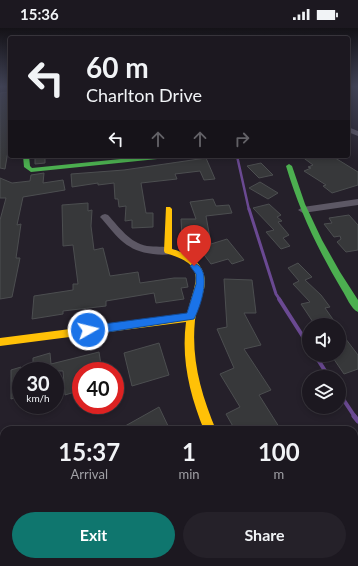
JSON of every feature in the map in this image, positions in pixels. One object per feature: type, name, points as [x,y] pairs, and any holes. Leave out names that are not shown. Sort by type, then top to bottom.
[{"type":"street","points":[[26,158],[26,167],[31,170],[148,158]]},
{"type":"street","points":[[289,166],[295,190],[311,228],[336,274],[358,308]]},
{"type":"street","points":[[303,210],[358,202]]},
{"type":"street","points":[[168,209],[168,251]]},
{"type":"street","points":[[105,217],[126,240],[136,247],[144,250],[177,253],[186,259],[200,274],[200,284],[191,317],[189,361],[194,390],[208,426]]},
{"type":"street","points":[[0,342],[191,317]]},
{"type":"building","points":[[0,111],[8,111],[8,151],[5,169],[0,168]]},
{"type":"building","points":[[35,158],[45,158],[45,163],[35,164]]},
{"type":"building","points":[[206,158],[215,179],[204,180],[200,171],[175,174],[177,179],[141,183],[146,213],[153,213],[153,227],[132,228],[132,220],[125,221],[126,206],[119,207],[118,199],[115,199],[114,183],[98,185],[98,183],[72,187],[71,174],[124,170]]},
{"type":"building","points":[[304,158],[335,158],[358,172],[358,185],[332,193],[323,186],[326,185],[304,171],[311,168],[308,167],[313,165]]},
{"type":"building","points":[[261,163],[273,175],[259,178],[247,166]]},
{"type":"building","points":[[44,173],[43,183],[63,180],[65,190],[23,197],[17,225],[21,224],[16,258],[20,258],[12,297],[0,299],[0,220],[6,198],[0,198],[0,178],[12,183],[30,181],[31,175]]},
{"type":"building","points":[[260,182],[278,193],[268,199],[249,188]]},
{"type":"building","points":[[213,199],[216,206],[229,205],[232,213],[206,216],[211,244],[227,239],[244,260],[232,264],[228,259],[211,264],[190,236],[182,236],[181,219],[196,219],[190,202]]},
{"type":"building","points":[[88,203],[88,211],[92,210],[91,226],[94,250],[103,248],[110,276],[138,272],[140,283],[174,278],[186,278],[188,287],[181,288],[184,299],[156,303],[154,293],[106,301],[106,306],[63,311],[63,314],[32,319],[34,296],[73,290],[73,284],[78,284],[73,245],[63,246],[62,205]]},
{"type":"building","points":[[269,204],[281,215],[277,217],[282,221],[278,222],[289,235],[283,238],[290,246],[281,249],[266,232],[274,230],[253,208]]},
{"type":"building","points":[[349,215],[358,225],[358,250],[346,252],[337,242],[341,239],[340,236],[334,237],[324,224],[332,223],[329,218]]},
{"type":"building","points":[[298,263],[312,277],[305,280],[321,295],[330,307],[325,308],[332,318],[310,318],[301,304],[310,302],[293,284],[299,281],[288,268]]},
{"type":"building","points":[[224,279],[252,280],[256,313],[244,313],[261,345],[244,349],[271,390],[259,395],[278,426],[233,426],[226,414],[240,407],[220,374],[234,368],[217,329],[227,327]]},
{"type":"building","points":[[346,339],[358,355],[358,369],[346,373],[346,370],[341,370],[336,362],[346,362]]},
{"type":"building","points":[[159,343],[169,375],[132,386],[124,353]]},
{"type":"building","points":[[99,352],[101,362],[72,362],[72,393],[65,395],[64,362],[59,362]]},
{"type":"building","points":[[50,353],[51,362],[33,362],[33,358]]},
{"type":"building","points":[[11,370],[12,370],[11,399]]},
{"type":"building","points":[[159,407],[168,426],[125,426]]},
{"type":"waterway","points":[[237,158],[249,210]]},
{"type":"waterway","points":[[249,209],[276,294],[280,300]]},
{"type":"waterway","points":[[279,299],[302,335]]},
{"type":"waterway","points":[[319,362],[325,370]]},
{"type":"waterway","points":[[346,404],[355,417]]},
{"type":"waterway","points":[[354,416],[358,421]]},
{"type":"traffic: fast","points":[[26,158],[27,167],[31,170],[148,158]]},
{"type":"traffic: fast","points":[[289,166],[302,204],[318,240],[358,308]]},
{"type":"traffic: slow","points":[[168,209],[168,251],[183,256],[192,262],[196,266],[201,281],[191,317],[189,346],[195,389],[208,426]]},
{"type":"traffic: slow","points":[[0,342],[191,317]]},
{"type":"route","points":[[88,330],[191,317],[200,284],[200,274],[194,266]]}]
